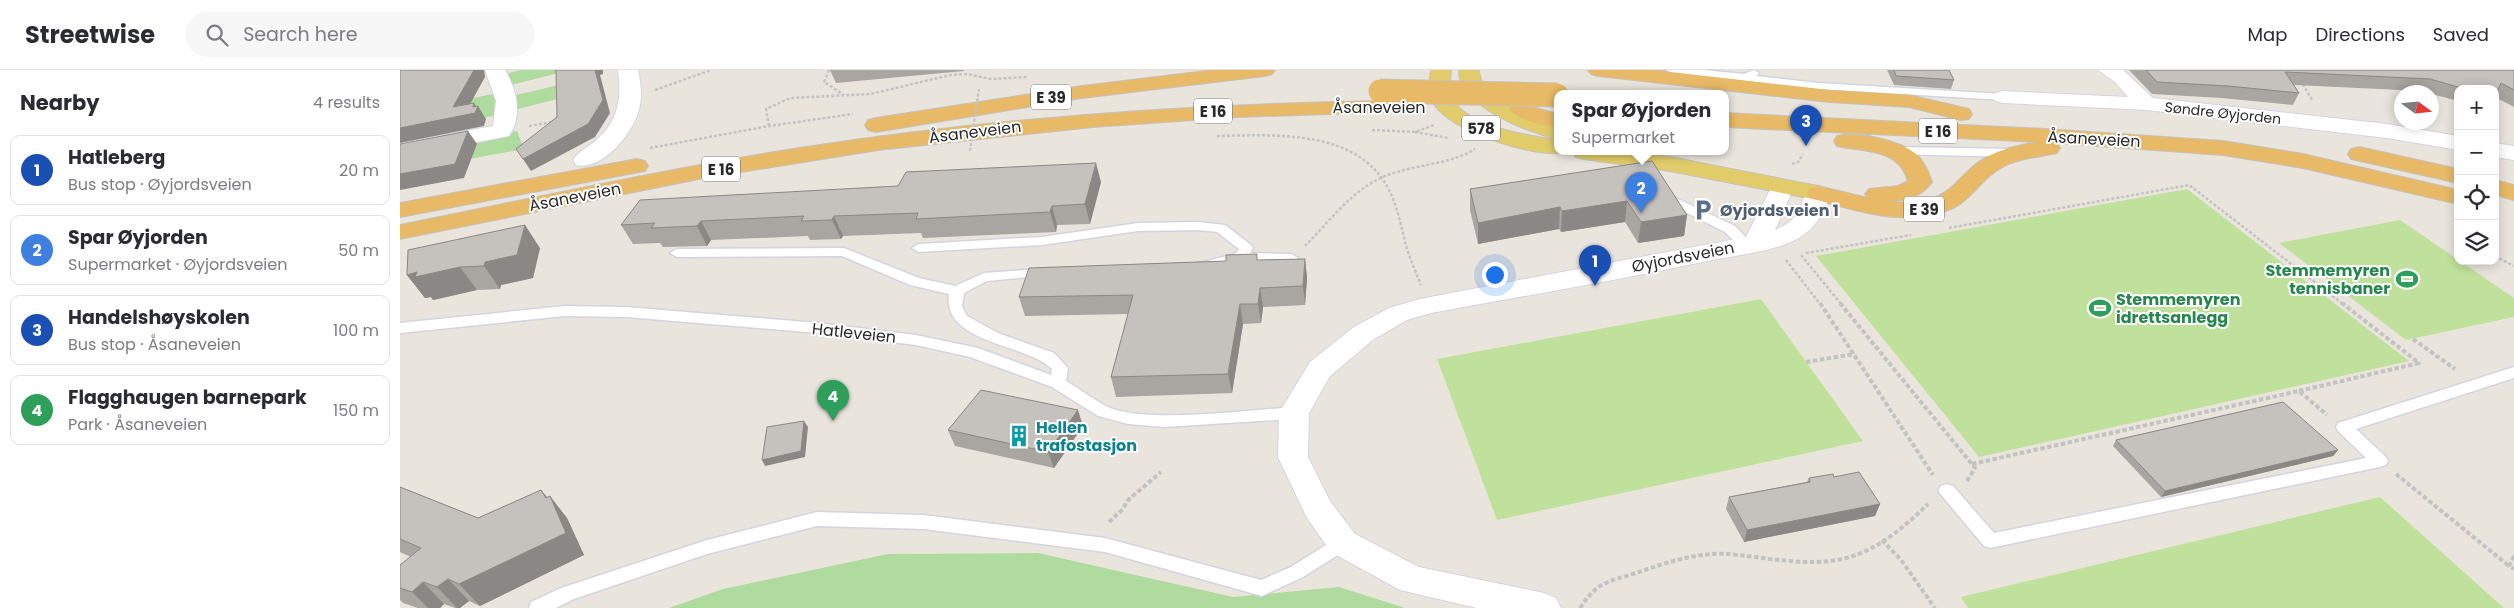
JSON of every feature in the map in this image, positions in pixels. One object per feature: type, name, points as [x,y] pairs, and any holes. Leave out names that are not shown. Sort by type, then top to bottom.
[{"type":"highway","name":"E 39","points":[[849,122],[1265,70]]},
{"type":"highway","points":[[1598,70],[1829,96],[1909,101],[1961,114]]},
{"type":"highway","name":"Åsaneveien","points":[[400,210],[849,122],[1002,112],[1165,97],[1381,99],[1554,95]]},
{"type":"highway","name":"Åsaneveien","points":[[400,232],[708,171],[900,140],[1012,127],[1381,99],[1554,111]]},
{"type":"highway","name":"Åsaneveien","points":[[1729,102],[2158,125],[2251,135],[2355,153],[2454,175]]},
{"type":"highway","points":[[1520,110],[1554,120]]},
{"type":"highway","name":"Åsaneveien","points":[[1729,120],[2151,142],[2223,148],[2303,161],[2454,196]]},
{"type":"highway","points":[[1729,132],[1855,142],[1898,151]]},
{"type":"highway","name":"E 39","points":[[1818,193],[1867,205],[1904,210],[1928,209],[1946,202],[1992,163],[2013,153],[2048,148],[2112,150],[2151,142]]},
{"type":"highway","name":"E 39","points":[[1818,193],[1892,195],[1913,190],[1920,182],[1919,171],[1910,160],[1898,151]]},
{"type":"highway","points":[[2499,188],[2514,193]]},
{"type":"highway","points":[[2499,208],[2514,212]]},
{"type":"main road","name":"578","points":[[1441,70],[1439,79],[1445,104],[1460,117],[1485,130],[1554,146]]},
{"type":"main road","name":"578","points":[[1469,70],[1469,78],[1489,103],[1504,112],[1554,131]]},
{"type":"main road","points":[[1606,155],[1670,164],[1818,193]]},
{"type":"main road","points":[[1638,155],[1670,164]]},
{"type":"street","points":[[400,150],[501,131],[506,122],[506,100],[505,91],[495,70]]},
{"type":"street","points":[[584,160],[606,145],[618,133],[630,104],[632,86],[628,70]]},
{"type":"street","points":[[2108,70],[2122,78],[2147,104]]},
{"type":"street","name":"Søndre Øyjorden","points":[[2003,97],[2147,104],[2386,131],[2450,142]]},
{"type":"street","points":[[2313,104],[2394,119]]},
{"type":"street","name":"Søndre Øyjorden","points":[[2434,130],[2450,142]]},
{"type":"street","points":[[2499,151],[2514,153]]},
{"type":"street","name":"Øyjordsveien","points":[[1751,243],[1778,200],[1782,187]]},
{"type":"street","name":"Øyjordsveien","points":[[1544,608],[1412,580],[1343,543],[1318,509],[1293,457],[1294,414],[1320,369],[1364,333],[1398,314],[1429,305],[1694,256],[1751,243],[1794,230],[1816,207],[1818,193]]},
{"type":"lane","points":[[1672,70],[1819,86],[2003,97]]},
{"type":"lane","points":[[1746,78],[1758,70]]},
{"type":"lane","points":[[1898,151],[2013,153]]},
{"type":"lane","points":[[1676,202],[1730,229],[1751,243]]},
{"type":"lane","points":[[919,248],[1042,241],[1138,227],[1197,226],[1220,228],[1234,237],[1246,248],[1240,257]]},
{"type":"lane","points":[[677,253],[844,252],[915,282],[957,291],[984,277],[1061,271]]},
{"type":"lane","points":[[1189,266],[1207,266],[1240,257],[1292,258]]},
{"type":"lane","points":[[957,291],[955,306],[962,319],[993,337],[1048,356],[1060,368],[1058,383]]},
{"type":"lane","name":"Hatleveien","points":[[400,328],[565,311],[626,312],[818,328],[916,340],[973,352],[1058,383],[1104,412],[1128,418],[1164,421],[1294,414]]},
{"type":"lane","points":[[2380,461],[2344,427],[2514,372]]},
{"type":"lane","points":[[1947,491],[1990,542],[2380,461]]},
{"type":"lane","points":[[538,608],[568,593],[707,547],[817,520],[924,522],[1105,545],[1262,588],[1296,572],[1343,543]]},
{"type":"path","points":[[630,104],[667,84],[711,70]]},
{"type":"path","points":[[829,70],[824,82],[846,96]]},
{"type":"path","points":[[769,126],[766,109],[776,102],[821,94],[846,96],[870,94],[925,80],[964,74],[985,79]]},
{"type":"path","points":[[2302,83],[2307,88],[2313,104]]},
{"type":"path","points":[[978,151],[970,151],[979,88]]},
{"type":"path","points":[[970,98],[980,97]]},
{"type":"path","points":[[501,131],[556,121]]},
{"type":"path","points":[[642,149],[769,126],[849,122]]},
{"type":"path","points":[[1208,136],[1298,136],[1331,143],[1362,159],[1382,178],[1399,215],[1408,251],[1429,305]]},
{"type":"path","points":[[1292,258],[1366,189],[1382,178],[1460,156]]},
{"type":"path","points":[[1946,228],[2189,185],[2419,363],[1972,464]]},
{"type":"path","points":[[1917,234],[1800,254],[1975,468],[1964,485]]},
{"type":"path","name":"Øyjordsveien","points":[[1751,243],[1786,260],[1804,280],[1855,354],[1924,464],[1947,491]]},
{"type":"path","points":[[2499,258],[2514,266]]},
{"type":"path","points":[[2413,339],[2476,384]]},
{"type":"path","points":[[1806,362],[1855,354]]},
{"type":"path","points":[[2299,391],[2328,416]]},
{"type":"path","points":[[2380,461],[2514,569]]},
{"type":"path","points":[[1127,501],[1161,472]]},
{"type":"path","points":[[1580,608],[1591,591],[1602,584],[1669,562],[1696,556],[1727,554],[1790,562],[1842,559],[1859,553],[1898,532],[1917,516],[1926,505],[1947,491]]},
{"type":"path","points":[[1882,540],[1901,560],[1935,608]]},
{"type":"path","points":[[2509,566],[2514,556]]},
{"type":"green space","points":[[521,70],[557,70],[559,73],[511,85],[505,74]]},
{"type":"green space","points":[[563,84],[565,97],[514,110],[516,95]]},
{"type":"green space","points":[[498,93],[500,115],[482,118],[453,102]]},
{"type":"green space","points":[[517,131],[524,149],[458,161],[400,153]]},
{"type":"green space","name":"Stemmemyren idrettsanlegg","points":[[2187,189],[2409,361],[1979,457],[1816,256]]},
{"type":"green space","name":"Stemmemyren tennisbaner","points":[[2400,220],[2454,257],[2454,265],[2466,265],[2514,298],[2514,317],[2406,340],[2279,243]]},
{"type":"green space","points":[[1761,299],[1863,441],[1497,520],[1437,359]]},
{"type":"green space","points":[[2380,497],[2504,608],[1968,608],[1961,597]]},
{"type":"green space","points":[[1038,553],[1233,597],[1339,587],[1405,608],[669,608],[723,589],[888,554]]},
{"type":"building","points":[[400,70],[474,70],[453,107],[474,103],[473,107],[478,106],[475,113],[400,128]]},
{"type":"building","points":[[555,70],[595,70],[603,100],[588,124],[523,159],[516,149],[557,117]]},
{"type":"building","points":[[1894,70],[1949,70],[1954,80],[1896,76]]},
{"type":"building","points":[[2146,70],[2514,70],[2514,90],[2501,83],[2499,88],[2499,85],[2454,86],[2430,79],[2285,72],[2299,93],[2157,82]]},
{"type":"building","points":[[468,131],[455,164],[400,174],[400,144]]},
{"type":"building","points":[[1652,161],[1687,215],[1641,222],[1627,201],[1562,211],[1560,207],[1478,223],[1470,189]]},
{"type":"building","points":[[1096,163],[1085,204],[1052,206],[1050,212],[916,219],[918,213],[834,216],[832,220],[801,221],[804,216],[701,221],[697,226],[651,228],[655,223],[621,225],[640,200],[898,186],[906,172]]},
{"type":"building","points":[[525,225],[517,255],[485,262],[484,266],[460,267],[415,277],[417,272],[407,275],[408,250]]},
{"type":"building","points":[[1257,254],[1257,260],[1305,259],[1303,286],[1260,288],[1258,304],[1240,304],[1228,374],[1111,377],[1133,295],[1019,297],[1029,268],[1226,261],[1226,255]]},
{"type":"building","points":[[981,390],[1078,410],[1048,452],[948,430]]},
{"type":"building","points":[[2283,402],[2338,450],[2165,491],[2116,440]]},
{"type":"building","points":[[804,421],[801,451],[762,460],[767,427]]},
{"type":"building","points":[[1859,472],[1880,504],[1747,530],[1729,497],[1810,482],[1809,478],[1833,474],[1834,477]]},
{"type":"building","points":[[400,487],[478,518],[541,490],[546,498],[550,496],[566,533],[459,584],[448,579],[437,587],[423,582],[412,592],[400,588],[400,565],[421,548],[400,539]]},
{"type":"place","name":"Handelshøyskolen","points":[[1806,146]]},
{"type":"place","name":"Øyjordsveien 1","points":[[1703,210]]},
{"type":"place","name":"Spar Øyjorden","points":[[1641,213]]},
{"type":"place","name":"Stemmemyren tennisbaner","points":[[2407,279]]},
{"type":"place","name":"Hatleberg","points":[[1595,286]]},
{"type":"place","name":"Stemmemyren idrettsanlegg","points":[[2100,308]]},
{"type":"place","name":"Flagghaugen barnepark","points":[[833,421]]},
{"type":"place","name":"Hellen trafostasjon","points":[[1019,436]]}]
